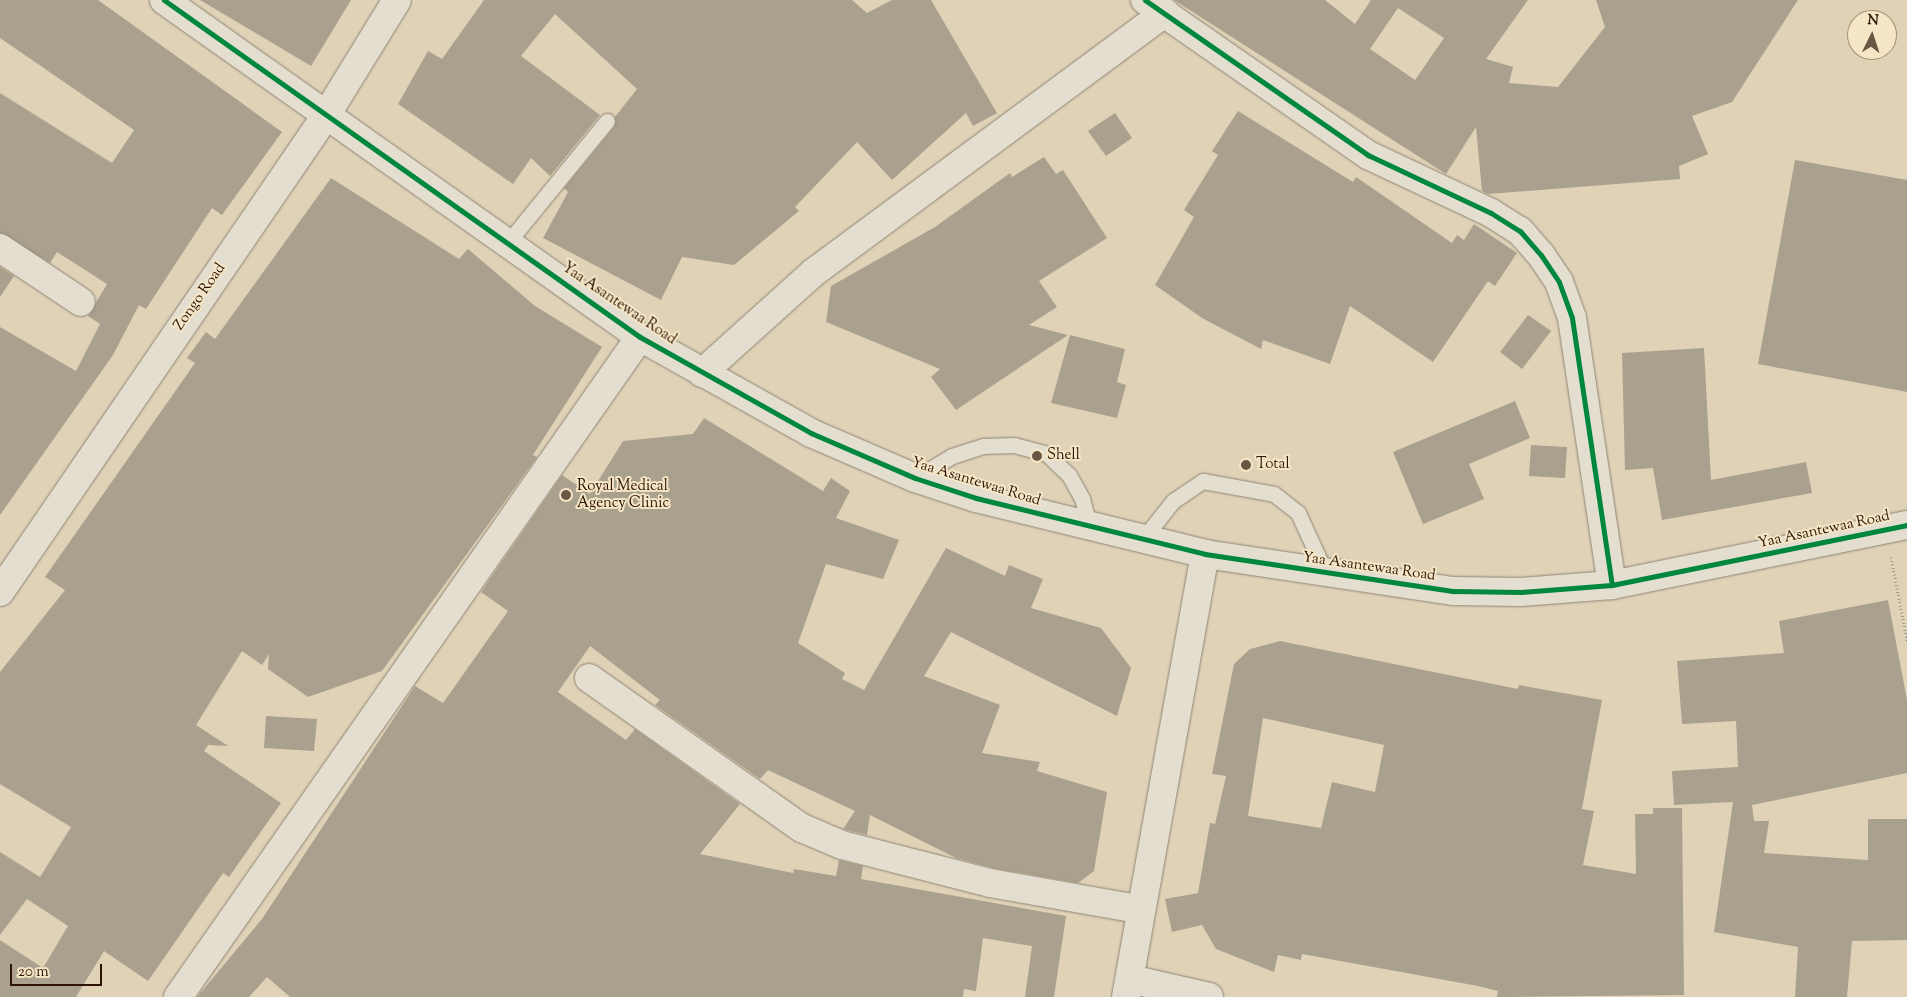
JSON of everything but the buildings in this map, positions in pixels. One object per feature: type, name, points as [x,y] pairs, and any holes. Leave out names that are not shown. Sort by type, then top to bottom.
[{"type":"street","name":"Yaa Asantewaa Road","points":[[164,0],[324,117],[509,241],[640,337],[811,433],[915,478],[1090,529],[1204,554],[1326,574],[1454,591],[1521,592],[1612,585],[1897,528]]},
{"type":"street","name":"Zongo Road","points":[[0,592],[324,117],[397,0]]},
{"type":"street","points":[[702,373],[813,273],[1155,7],[1368,155],[1492,213],[1520,231],[1541,255],[1559,282],[1572,318],[1612,585]]},
{"type":"street","points":[[0,248],[81,302]]},
{"type":"street","points":[[178,997],[640,337]]},
{"type":"street","points":[[1204,554],[1138,909],[1128,988],[1209,997]]},
{"type":"street","points":[[589,678],[802,828],[818,835],[919,867],[1138,909]]},
{"type":"lane","points":[[509,241],[607,121]]},
{"type":"lane","points":[[915,478],[952,456],[983,446],[1014,445],[1047,454],[1069,475],[1082,498],[1090,529]]},
{"type":"lane","points":[[1142,540],[1174,501],[1204,482],[1274,494],[1298,513],[1326,574]]},
{"type":"path","points":[[1897,528],[1907,640]]},
{"type":"cycle path","points":[[164,0],[640,337],[811,433],[915,478],[976,498],[1205,554],[1454,591],[1521,592],[1612,585],[1907,525]]},
{"type":"cycle path","points":[[1145,0],[1368,155],[1491,213],[1520,231],[1541,255],[1559,282],[1572,318],[1612,585]]},
{"type":"place","name":"Shell","points":[[1037,456]]},
{"type":"place","name":"Total","points":[[1246,465]]},
{"type":"place","name":"Royal Medical Agency Clinic","points":[[566,495]]}]
